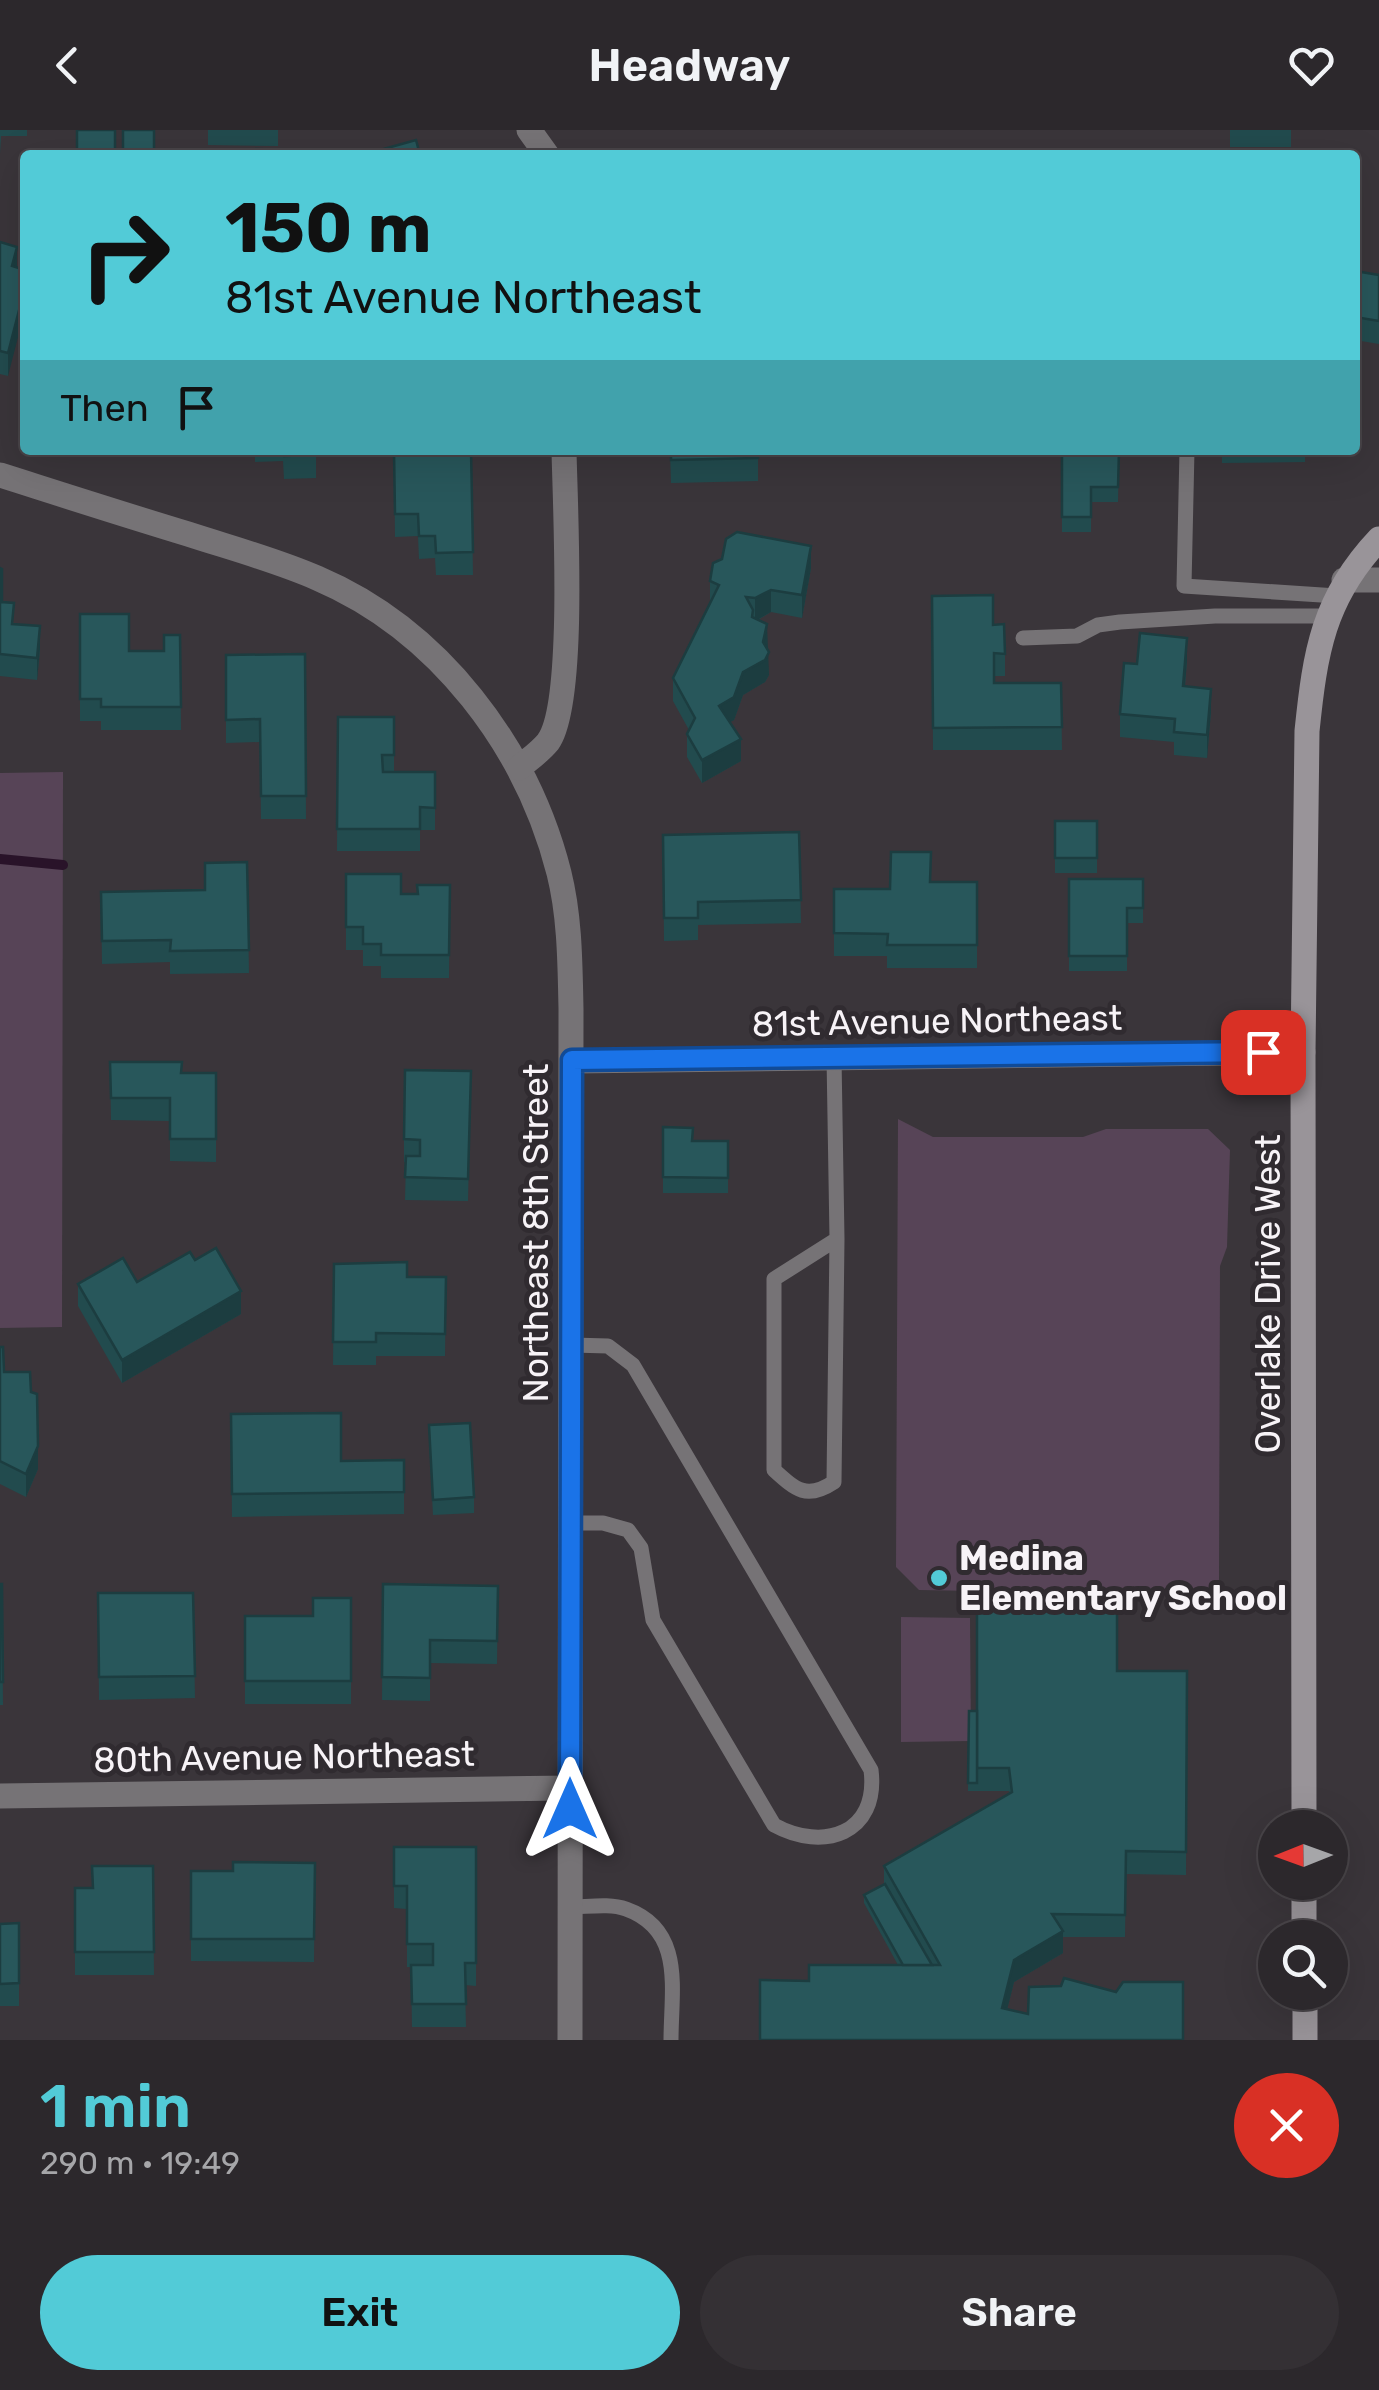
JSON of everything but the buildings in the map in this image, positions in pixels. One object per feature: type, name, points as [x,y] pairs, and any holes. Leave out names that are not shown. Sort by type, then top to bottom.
[{"type":"street","points":[[519,768],[548,741],[558,717],[565,678],[564,455]]},
{"type":"street","name":"Northeast 8th Street","points":[[0,475],[320,579],[374,612],[436,659],[480,706],[519,768],[544,821],[560,876],[570,950],[570,2040]]},
{"type":"street","name":"Overlake Drive West","points":[[1304,1810],[1303,1052],[1307,731],[1322,631],[1337,597],[1379,539]]},
{"type":"street","points":[[1337,597],[1379,580]]},
{"type":"street","name":"81st Avenue Northeast","points":[[572,1060],[1303,1052]]},
{"type":"street","name":"80th Avenue Northeast","points":[[0,1796],[570,1788]]},
{"type":"street","points":[[1304,2010],[1305,2040]]},
{"type":"lane","points":[[1187,455],[1184,586],[1337,597]]},
{"type":"lane","points":[[1023,638],[1078,636],[1098,625],[1215,616],[1337,597]]},
{"type":"lane","points":[[834,1057],[837,1239],[834,1482],[820,1491],[795,1490],[774,1470],[774,1279],[837,1239]]},
{"type":"lane","points":[[571,1522],[603,1523],[628,1530],[641,1548],[653,1620],[774,1825],[791,1835],[827,1838],[844,1834],[858,1821],[874,1787],[872,1770],[633,1365],[602,1345],[572,1345]]},
{"type":"lane","points":[[570,1907],[624,1908],[661,1932],[670,1950],[671,2040]]},
{"type":"shaded area","points":[[63,772],[62,1327],[0,1328],[0,773]]},
{"type":"shaded area","points":[[898,1119],[933,1137],[1083,1137],[1106,1129],[1208,1129],[1230,1150],[1227,1247],[1220,1266],[1219,1582],[1201,1595],[919,1590],[896,1567]]},
{"type":"shaded area","points":[[901,1617],[970,1618],[971,1741],[901,1742]]},
{"type":"waterway","points":[[0,859],[63,865]]},
{"type":"place","name":"Medina Elementary School","points":[[939,1578]]},
{"type":"route","points":[[570,1809],[572,1060],[1263,1052]]}]
